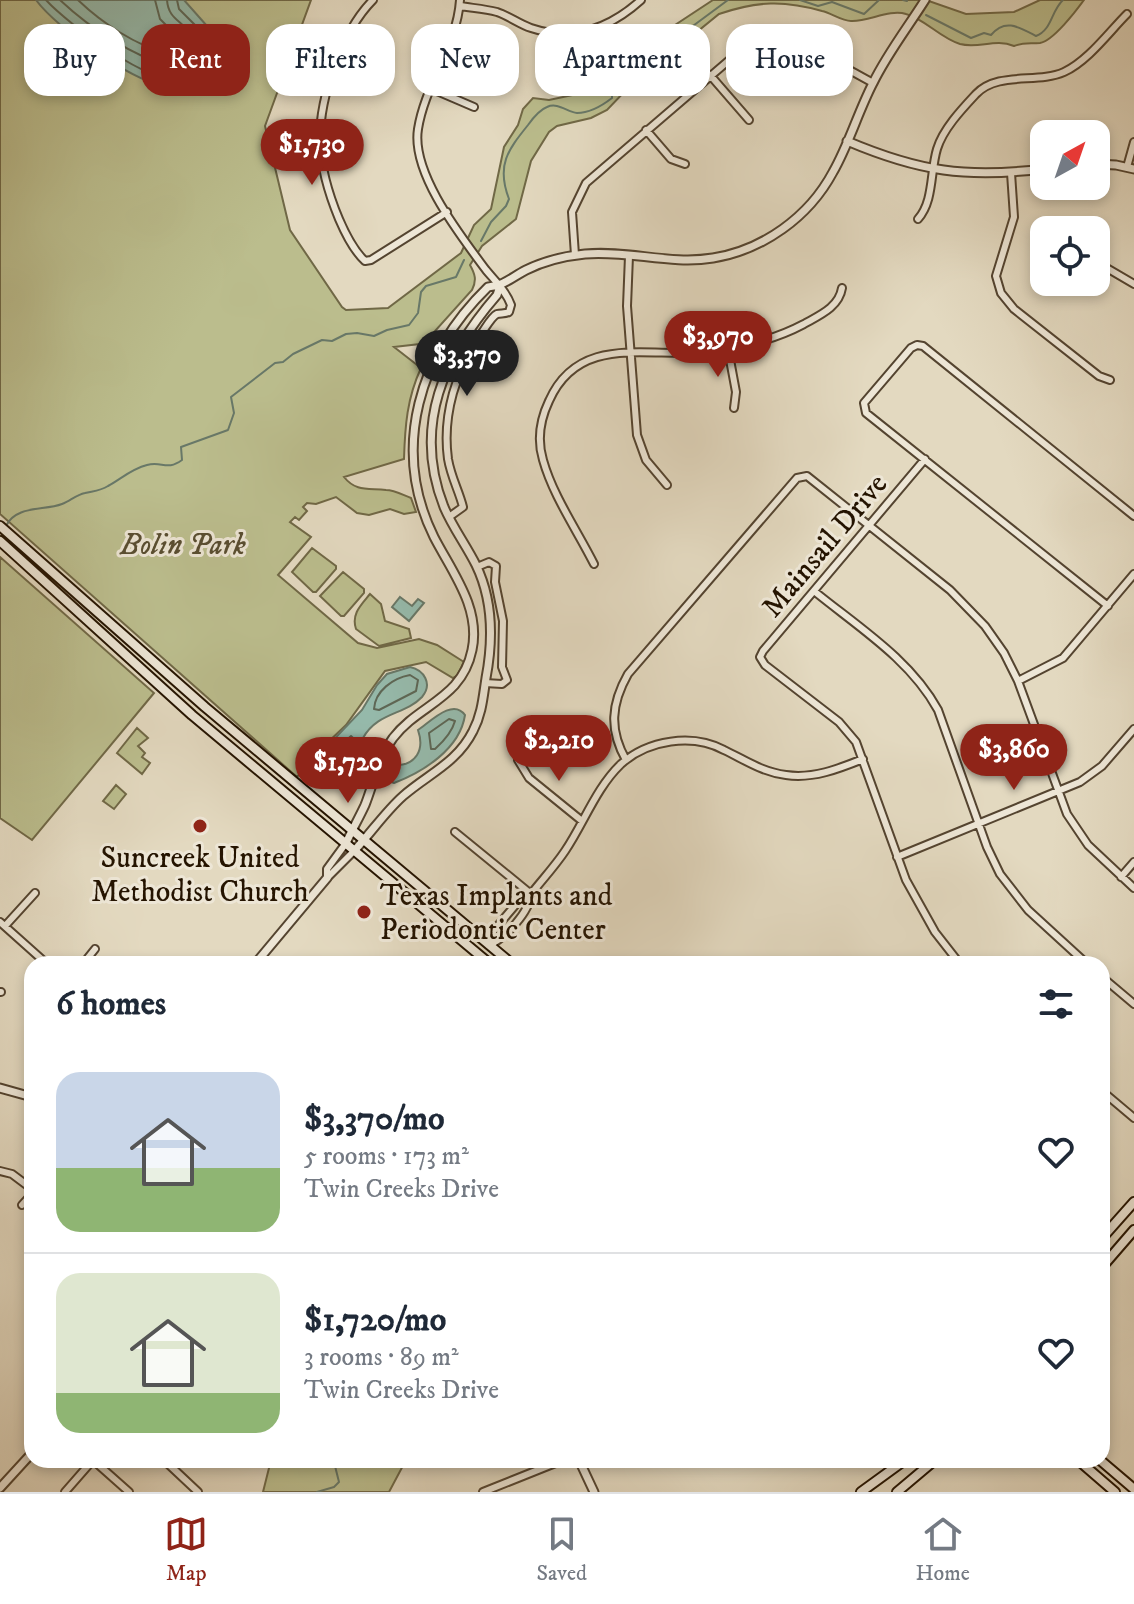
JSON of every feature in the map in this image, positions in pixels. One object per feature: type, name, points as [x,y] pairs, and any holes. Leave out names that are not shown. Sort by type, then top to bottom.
[{"type":"main road","points":[[0,526],[205,707],[502,956]]},
{"type":"main road","points":[[0,541],[192,715],[346,843],[474,956]]},
{"type":"main road","points":[[482,956],[489,945]]},
{"type":"main road","points":[[1110,1229],[1134,1202]]},
{"type":"main road","points":[[1110,1258],[1134,1230]]},
{"type":"main road","points":[[861,1492],[894,1468]]},
{"type":"main road","points":[[897,1492],[926,1468]]},
{"type":"main road","points":[[1088,1468],[1118,1492],[1131,1487],[1109,1468]]},
{"type":"street","points":[[373,0],[355,22],[340,52],[325,101],[320,142],[327,187],[343,228],[365,261],[447,212]]},
{"type":"street","points":[[456,24],[460,3],[495,11],[544,32],[568,34],[603,27],[641,0]]},
{"type":"street","points":[[327,878],[327,869],[346,843],[364,808],[382,756],[403,727],[451,691],[465,671],[471,654],[473,615],[424,511],[416,474],[414,431],[424,383],[445,338],[488,287],[500,286],[526,270],[575,255],[594,253],[696,260],[724,256],[758,244],[785,227],[810,206],[830,179],[873,83],[925,0]]},
{"type":"street","points":[[918,219],[926,210],[937,150],[944,134],[980,91],[995,83],[1055,75],[1070,69],[1127,14]]},
{"type":"street","points":[[749,120],[710,75],[749,48],[785,44],[813,52],[873,83]]},
{"type":"street","points":[[430,96],[419,127],[418,148],[424,174],[469,247],[510,301],[511,309],[506,314],[495,316],[475,342],[457,378],[450,405],[448,459],[452,480],[463,507],[449,517]]},
{"type":"street","points":[[448,96],[474,107]]},
{"type":"street","points":[[575,255],[571,223],[580,191],[595,174],[686,96]]},
{"type":"street","points":[[646,130],[671,159],[685,164]]},
{"type":"street","points":[[847,141],[896,161],[933,170],[964,174],[1030,171]]},
{"type":"street","points":[[1110,166],[1130,168],[1134,142]]},
{"type":"street","points":[[1011,173],[1015,208],[1012,228],[996,276],[1001,293],[1014,309],[1099,376],[1110,380]]},
{"type":"street","points":[[629,256],[626,294],[637,435],[646,460],[667,485]]},
{"type":"street","points":[[1110,270],[1134,284]]},
{"type":"street","points":[[262,956],[400,798],[447,765],[464,747],[479,717],[491,627],[487,602],[477,567],[449,517],[437,486],[433,461],[436,404],[454,352],[497,295],[500,286]]},
{"type":"street","points":[[594,564],[549,477],[540,447],[541,424],[550,397],[570,373],[598,357],[631,351],[683,353],[728,349],[778,336],[833,306],[841,296],[842,288]]},
{"type":"street","points":[[1108,606],[863,408],[866,400],[911,348],[923,346],[1134,516]]},
{"type":"street","points":[[728,349],[736,392],[734,408]]},
{"type":"street","name":"Mainsail Drive","points":[[863,759],[847,730],[761,660],[763,651],[925,459]]},
{"type":"street","points":[[626,760],[617,745],[613,716],[619,689],[628,674],[797,478],[804,476],[813,479],[962,600],[993,637],[1018,681],[1067,814],[1088,845],[1134,888]]},
{"type":"street","points":[[477,567],[487,562],[496,566],[495,582],[503,621],[502,663],[507,680],[499,684],[485,683]]},
{"type":"street","points":[[1018,681],[1063,658],[1134,574]]},
{"type":"street","points":[[814,591],[910,670],[928,692],[938,710],[1000,874],[1037,920],[1078,956]]},
{"type":"street","points":[[897,857],[979,825],[1004,811],[1092,774],[1134,729]]},
{"type":"street","points":[[489,945],[498,942],[530,903],[531,894],[563,853],[612,774],[626,760],[647,749],[681,741],[713,745],[767,771],[789,776],[826,772],[863,759],[897,857],[921,909],[954,956]]},
{"type":"street","points":[[518,760],[529,778],[582,821]]},
{"type":"street","points":[[455,832],[531,894]]},
{"type":"street","points":[[1121,877],[1134,862]]},
{"type":"street","points":[[35,893],[2,924],[38,956]]},
{"type":"street","points":[[89,956],[95,949]]},
{"type":"street","points":[[1110,984],[1134,1004]]},
{"type":"street","points":[[0,1088],[24,1095]]},
{"type":"street","points":[[1110,1098],[1134,1118]]},
{"type":"street","points":[[0,1171],[12,1174],[24,1184]]},
{"type":"street","points":[[0,1488],[24,1462]]},
{"type":"street","points":[[65,1492],[86,1468]]},
{"type":"street","points":[[102,1468],[129,1492]]},
{"type":"street","points":[[172,1468],[198,1492]]},
{"type":"street","points":[[483,1492],[543,1468]]},
{"type":"street","points":[[583,1468],[594,1492]]},
{"type":"green space","name":"Bolin Park","points":[[0,0],[311,0],[302,24],[266,24],[266,96],[276,96],[265,126],[290,230],[346,310],[388,308],[461,253],[474,225],[491,209],[504,147],[518,125],[523,109],[533,98],[620,96],[607,110],[591,118],[557,126],[549,132],[531,161],[516,219],[482,246],[470,265],[475,277],[472,290],[427,340],[420,344],[394,347],[421,368],[408,412],[404,459],[344,477],[358,487],[392,491],[411,498],[416,512],[404,514],[390,509],[369,515],[357,513],[336,497],[316,504],[307,503],[303,507],[307,511],[299,520],[295,517],[290,522],[311,537],[278,575],[358,643],[377,648],[419,639],[437,645],[464,662],[457,676],[453,678],[426,662],[385,671],[346,725],[297,777],[0,514]]},
{"type":"green space","points":[[713,0],[926,0],[966,14],[1014,12],[1040,0],[1084,0],[1064,25],[1045,41],[1014,46],[1000,43],[960,44],[913,16],[899,13],[851,21],[808,7],[758,4],[719,14],[707,24],[677,24]]},
{"type":"green space","points":[[312,548],[336,566],[316,592],[292,572]]},
{"type":"green space","points":[[0,557],[154,693],[32,840],[0,818]]},
{"type":"green space","points":[[343,572],[364,589],[364,593],[341,616],[320,596]]},
{"type":"green space","points":[[370,594],[381,604],[385,621],[409,629],[411,638],[379,646],[356,629],[356,614]]},
{"type":"green space","points":[[137,728],[148,738],[138,746],[145,753],[142,757],[150,763],[142,774],[117,753]]},
{"type":"green space","points":[[116,785],[126,794],[114,809],[103,801]]},
{"type":"green space","points":[[269,1468],[402,1468],[389,1492],[263,1492]]},
{"type":"water","points":[[36,0],[184,0],[205,24],[141,24],[141,78],[125,70],[125,24],[60,24]]},
{"type":"water","points":[[400,597],[412,606],[418,599],[424,603],[409,621],[392,607]]},
{"type":"water","points":[[410,667],[425,678],[425,692],[415,703],[383,718],[369,730],[363,738],[368,751],[388,764],[409,762],[417,755],[420,745],[418,730],[448,710],[460,710],[465,715],[462,727],[448,749],[417,773],[394,783],[366,766],[336,770],[323,768],[320,754],[362,710],[377,685],[387,674]]},
{"type":"waterway","points":[[481,241],[509,199],[504,177],[506,159],[536,114],[551,106],[577,113],[604,103],[612,98],[612,93],[602,84],[605,76],[626,78],[639,74],[651,57],[728,0]]},
{"type":"waterway","points":[[800,0],[818,6],[832,2],[864,14],[879,0]]},
{"type":"waterway","points":[[903,0],[907,1]]},
{"type":"waterway","points":[[926,15],[971,38],[984,33],[991,35],[1007,25],[1036,36],[1045,29],[1063,0]]},
{"type":"waterway","points":[[6,526],[16,515],[62,504],[102,489],[141,467],[177,463],[182,460],[181,447],[228,430],[234,413],[231,397],[275,363],[283,362],[322,340],[332,341],[346,334],[357,333],[374,336],[409,325],[418,313],[421,292],[426,286],[456,277],[464,260]]},
{"type":"waterway","points":[[317,1492],[334,1487],[339,1482],[336,1468]]},
{"type":"place","name":"Suncreek United Methodist Church","points":[[200,826]]},
{"type":"place","name":"Texas Implants and Periodontic Center","points":[[364,912]]}]
